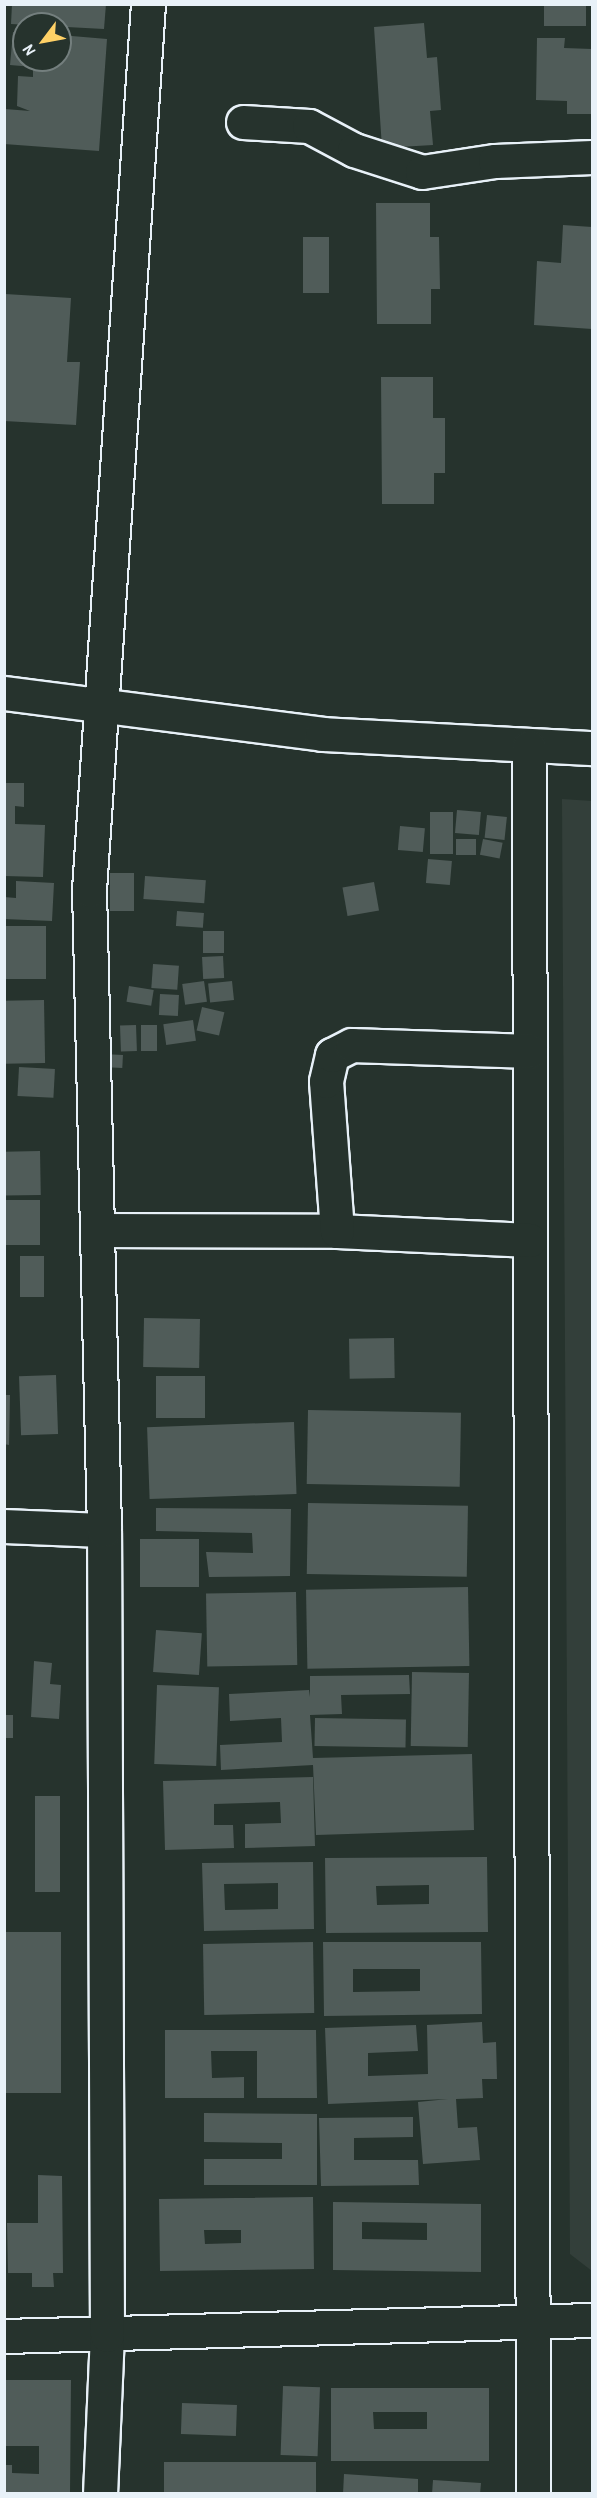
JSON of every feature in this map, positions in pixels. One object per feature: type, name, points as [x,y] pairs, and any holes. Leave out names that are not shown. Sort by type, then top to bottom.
[{"type":"street","points":[[100,2493],[107,2335],[104,1530],[89,890],[148,4]]},
{"type":"street","points":[[243,122],[309,126],[354,150],[422,172],[495,161],[592,157]]},
{"type":"street","points":[[4,693],[322,734],[529,747],[592,748]]},
{"type":"street","points":[[529,747],[533,2493]]},
{"type":"street","points":[[337,1231],[326,1081],[332,1054],[352,1046],[530,1051]]},
{"type":"street","points":[[97,1230],[337,1231],[530,1240]]},
{"type":"street","points":[[4,1526],[104,1530]]},
{"type":"street","points":[[4,2336],[107,2335],[532,2318],[592,2320]]},
{"type":"street","points":[[91,2493],[92,2400]]},
{"type":"shaded area","points":[[562,799],[592,801],[592,2271],[570,2254]]},
{"type":"building","points":[[12,4],[106,4],[104,29],[72,27],[72,12],[12,12],[11,24]]},
{"type":"building","points":[[544,4],[586,4],[586,26],[544,26]]},
{"type":"building","points":[[424,23],[427,58],[437,57],[441,110],[430,111],[433,145],[382,148],[374,27]]},
{"type":"building","points":[[72,36],[107,39],[99,151],[4,144],[5,109],[30,111],[17,106],[18,76],[33,77],[33,72],[72,72]]},
{"type":"building","points":[[537,38],[565,38],[564,48],[592,49],[592,114],[567,114],[567,101],[536,100]]},
{"type":"building","points":[[376,203],[430,203],[430,237],[439,237],[440,289],[431,289],[431,324],[377,324]]},
{"type":"building","points":[[563,225],[592,227],[592,329],[534,325],[537,261],[561,263]]},
{"type":"building","points":[[303,237],[329,237],[329,293],[303,293]]},
{"type":"building","points":[[5,294],[71,298],[67,362],[80,362],[76,425],[4,421]]},
{"type":"building","points":[[381,377],[433,377],[433,418],[445,418],[445,473],[434,473],[434,504],[382,504]]},
{"type":"building","points":[[4,783],[24,783],[24,807],[15,806],[15,824],[45,825],[43,877],[4,876]]},
{"type":"building","points":[[457,810],[481,812],[479,835],[455,833]]},
{"type":"building","points":[[430,812],[453,812],[453,854],[430,854]]},
{"type":"building","points":[[487,815],[507,817],[504,840],[485,838]]},
{"type":"building","points":[[400,826],[425,828],[423,852],[398,850]]},
{"type":"building","points":[[456,839],[476,839],[476,855],[456,855]]},
{"type":"building","points":[[483,839],[503,843],[500,859],[480,855]]},
{"type":"building","points":[[428,859],[452,861],[450,885],[426,883]]},
{"type":"building","points":[[110,873],[134,873],[134,911],[110,911]]},
{"type":"building","points":[[145,876],[206,880],[204,903],[143,899]]},
{"type":"building","points":[[16,881],[54,883],[52,921],[4,919],[4,897],[16,898]]},
{"type":"building","points":[[374,882],[379,911],[348,916],[342,888]]},
{"type":"building","points":[[177,911],[204,913],[203,928],[176,926]]},
{"type":"building","points":[[4,926],[46,926],[46,979],[4,979]]},
{"type":"building","points":[[203,931],[224,931],[224,953],[203,953]]},
{"type":"building","points":[[223,956],[224,978],[203,979],[202,957]]},
{"type":"building","points":[[153,964],[179,966],[177,990],[151,988]]},
{"type":"building","points":[[204,981],[207,1002],[185,1005],[182,984]]},
{"type":"building","points":[[232,981],[234,1000],[210,1002],[208,984]]},
{"type":"building","points":[[129,986],[154,990],[151,1006],[126,1002]]},
{"type":"building","points":[[160,994],[179,995],[178,1016],[159,1015]]},
{"type":"building","points":[[44,1000],[45,1063],[5,1064],[4,1001]]},
{"type":"building","points":[[202,1007],[224,1012],[219,1036],[197,1030]]},
{"type":"building","points":[[193,1020],[196,1041],[166,1045],[163,1024]]},
{"type":"building","points":[[136,1025],[137,1051],[121,1052],[120,1026]]},
{"type":"building","points":[[141,1025],[157,1025],[157,1051],[141,1051]]},
{"type":"building","points":[[103,1054],[123,1055],[122,1068],[102,1067]]},
{"type":"building","points":[[19,1067],[55,1069],[53,1098],[17,1096]]},
{"type":"building","points":[[40,1151],[41,1195],[5,1196],[4,1152]]},
{"type":"building","points":[[4,1200],[40,1200],[40,1245],[4,1245]]},
{"type":"building","points":[[20,1256],[44,1256],[44,1297],[20,1297]]},
{"type":"building","points":[[144,1318],[200,1319],[199,1368],[143,1367]]},
{"type":"building","points":[[394,1338],[395,1378],[350,1379],[349,1339]]},
{"type":"building","points":[[56,1375],[58,1434],[21,1435],[19,1376]]},
{"type":"building","points":[[156,1376],[205,1376],[205,1418],[156,1418]]},
{"type":"building","points":[[4,1395],[10,1395],[9,1445],[4,1444]]},
{"type":"building","points":[[308,1410],[461,1413],[460,1487],[307,1484]]},
{"type":"building","points":[[294,1422],[297,1494],[150,1499],[147,1427]]},
{"type":"building","points":[[308,1503],[468,1506],[467,1577],[307,1574]]},
{"type":"building","points":[[156,1508],[291,1509],[290,1576],[209,1577],[206,1552],[253,1553],[252,1533],[156,1531]]},
{"type":"building","points":[[140,1539],[199,1539],[199,1587],[140,1587]]},
{"type":"building","points":[[468,1587],[469,1666],[307,1669],[306,1590]]},
{"type":"building","points":[[296,1592],[297,1665],[207,1667],[206,1594]]},
{"type":"building","points":[[156,1630],[202,1633],[199,1675],[153,1672]]},
{"type":"building","points":[[34,1661],[52,1663],[50,1684],[61,1685],[59,1719],[31,1717]]},
{"type":"building","points":[[412,1672],[469,1673],[468,1747],[411,1746]]},
{"type":"building","points":[[409,1675],[410,1694],[341,1695],[342,1714],[310,1715],[313,1758],[472,1754],[474,1830],[316,1835],[313,1765],[221,1770],[220,1745],[282,1742],[281,1718],[230,1721],[229,1694],[309,1690],[310,1697],[310,1676]]},
{"type":"building","points":[[157,1685],[219,1687],[216,1766],[154,1764]]},
{"type":"building","points":[[4,1715],[13,1715],[13,1738],[4,1738]]},
{"type":"building","points":[[315,1718],[406,1720],[405,1748],[315,1746]]},
{"type":"building","points":[[313,1777],[315,1846],[245,1848],[245,1824],[281,1823],[280,1802],[214,1804],[214,1825],[233,1825],[234,1848],[165,1850],[163,1781]]},
{"type":"building","points":[[35,1796],[60,1796],[60,1892],[35,1892]]},
{"type":"building","points":[[487,1857],[488,1932],[326,1933],[325,1858]],"holes":[[[429,1885],[429,1904],[377,1905],[376,1886]]]},
{"type":"building","points":[[313,1862],[314,1929],[204,1931],[202,1863]],"holes":[[[278,1883],[278,1909],[225,1910],[224,1884]]]},
{"type":"building","points":[[4,1932],[61,1932],[61,2093],[4,2093]]},
{"type":"building","points":[[313,1942],[314,2013],[204,2015],[203,1944]]},
{"type":"building","points":[[323,1942],[481,1942],[482,2014],[324,2016]],"holes":[[[353,1969],[420,1969],[420,1991],[353,1992]]]},
{"type":"building","points":[[482,2022],[483,2043],[496,2042],[497,2079],[482,2079],[483,2098],[456,2099],[458,2128],[477,2127],[480,2160],[423,2164],[418,2102],[448,2099],[328,2104],[325,2028],[416,2025],[418,2051],[368,2053],[368,2076],[428,2074],[427,2025]]},
{"type":"building","points":[[165,2030],[316,2030],[317,2098],[257,2098],[257,2051],[211,2051],[212,2078],[244,2077],[244,2098],[165,2098]]},
{"type":"building","points":[[204,2113],[317,2114],[317,2185],[204,2185],[204,2159],[282,2159],[282,2143],[204,2142]]},
{"type":"building","points":[[413,2117],[413,2137],[354,2138],[354,2160],[418,2160],[419,2185],[321,2186],[319,2118]]},
{"type":"building","points":[[38,2175],[62,2176],[63,2273],[53,2273],[54,2287],[32,2287],[32,2273],[8,2273],[7,2223],[38,2223]]},
{"type":"building","points":[[313,2197],[314,2269],[160,2271],[159,2199]],"holes":[[[204,2230],[241,2230],[241,2243],[205,2244]]]},
{"type":"building","points":[[333,2202],[481,2204],[481,2272],[333,2270]],"holes":[[[362,2222],[427,2223],[427,2240],[362,2239]]]},
{"type":"building","points":[[4,2380],[71,2380],[70,2494],[4,2494],[4,2465],[12,2465],[12,2473],[39,2474],[39,2446],[4,2446]]},
{"type":"building","points":[[283,2386],[320,2387],[318,2456],[281,2455]]},
{"type":"building","points":[[331,2388],[489,2388],[489,2461],[331,2461]],"holes":[[[373,2412],[427,2412],[427,2429],[374,2429]]]},
{"type":"building","points":[[182,2403],[237,2405],[236,2436],[181,2434]]},
{"type":"building","points":[[164,2462],[316,2462],[316,2494],[164,2494]]},
{"type":"building","points":[[344,2474],[418,2479],[418,2494],[343,2494]]},
{"type":"building","points":[[433,2480],[481,2483],[480,2494],[432,2494]]}]
